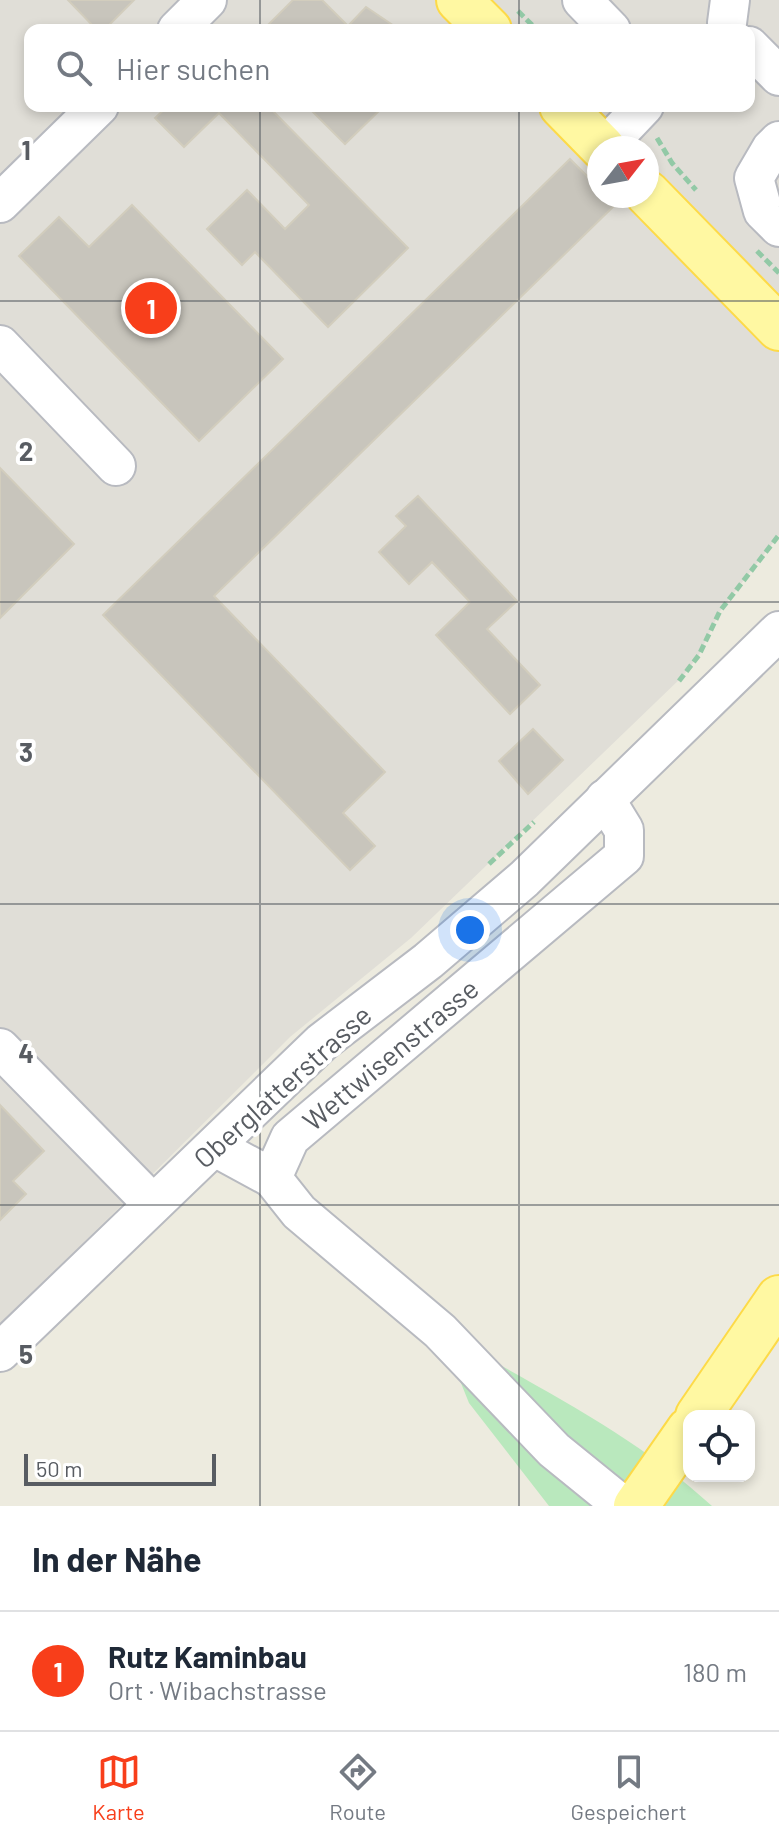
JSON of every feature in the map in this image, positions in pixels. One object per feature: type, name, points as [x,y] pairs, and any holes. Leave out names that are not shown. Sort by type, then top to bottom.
[{"type":"main road","points":[[459,0],[483,24]]},
{"type":"main road","points":[[568,112],[591,136]]},
{"type":"main road","points":[[659,205],[779,328]]},
{"type":"main road","points":[[702,1410],[779,1298]]},
{"type":"main road","points":[[620,1500],[683,1436]]},
{"type":"street","points":[[183,24],[207,0]]},
{"type":"street","points":[[582,0],[605,24]]},
{"type":"street","points":[[755,50],[779,76]]},
{"type":"street","points":[[0,203],[93,112]]},
{"type":"street","points":[[615,136],[638,112]]},
{"type":"street","points":[[768,239],[754,178],[779,141]]},
{"type":"street","points":[[0,345],[116,466]]},
{"type":"street","name":"Oberglatterstrasse","points":[[0,1352],[322,1042],[428,961],[524,879],[552,827],[605,799],[779,631]]},
{"type":"street","name":"Wettwisenstrasse","points":[[272,1178],[290,1138],[624,856],[624,830],[605,799]]},
{"type":"street","points":[[552,827],[578,862],[602,875]]},
{"type":"street","points":[[0,1048],[152,1203]]},
{"type":"street","points":[[215,1147],[272,1178],[299,1212],[440,1331],[554,1450],[620,1500]]},
{"type":"path","points":[[641,112],[672,163],[701,195]]},
{"type":"path","points":[[768,239],[779,273]]},
{"type":"path","points":[[672,687],[699,655],[720,611],[779,535]]},
{"type":"path","points":[[481,872],[552,827]]},
{"type":"shaded area","points":[[0,0],[779,0],[779,535],[720,611],[699,655],[683,676],[411,938],[290,1037],[0,1326]]},
{"type":"green space","points":[[440,1331],[616,1433],[649,1455],[712,1506],[549,1506],[469,1403]]},
{"type":"building","points":[[68,0],[134,0],[110,24],[91,24]]},
{"type":"building","points":[[293,0],[322,0],[346,24],[269,24]]},
{"type":"building","points":[[366,7],[391,24],[350,24]]},
{"type":"building","points":[[162,112],[274,112],[408,248],[328,327],[255,252],[242,265],[207,229],[247,190],[285,229],[309,205],[219,113],[184,147],[155,118]]},
{"type":"building","points":[[313,112],[378,112],[345,144]]},
{"type":"building","points":[[570,159],[587,176],[587,208],[612,208],[214,596],[385,772],[343,813],[375,846],[350,870],[103,615]]},
{"type":"building","points":[[132,205],[283,359],[199,441],[19,256],[59,217],[89,247]]},
{"type":"building","points":[[0,468],[74,544],[0,618]]},
{"type":"building","points":[[418,496],[517,601],[487,629],[540,685],[510,714],[436,635],[470,602],[432,562],[409,584],[379,552],[406,526],[396,516]]},
{"type":"building","points":[[533,729],[563,760],[528,794],[499,761]]},
{"type":"building","points":[[0,1105],[44,1151],[13,1181],[26,1194],[0,1220]]},
{"type":"place","name":"Rutz Kaminbau","points":[[151,308]]}]
